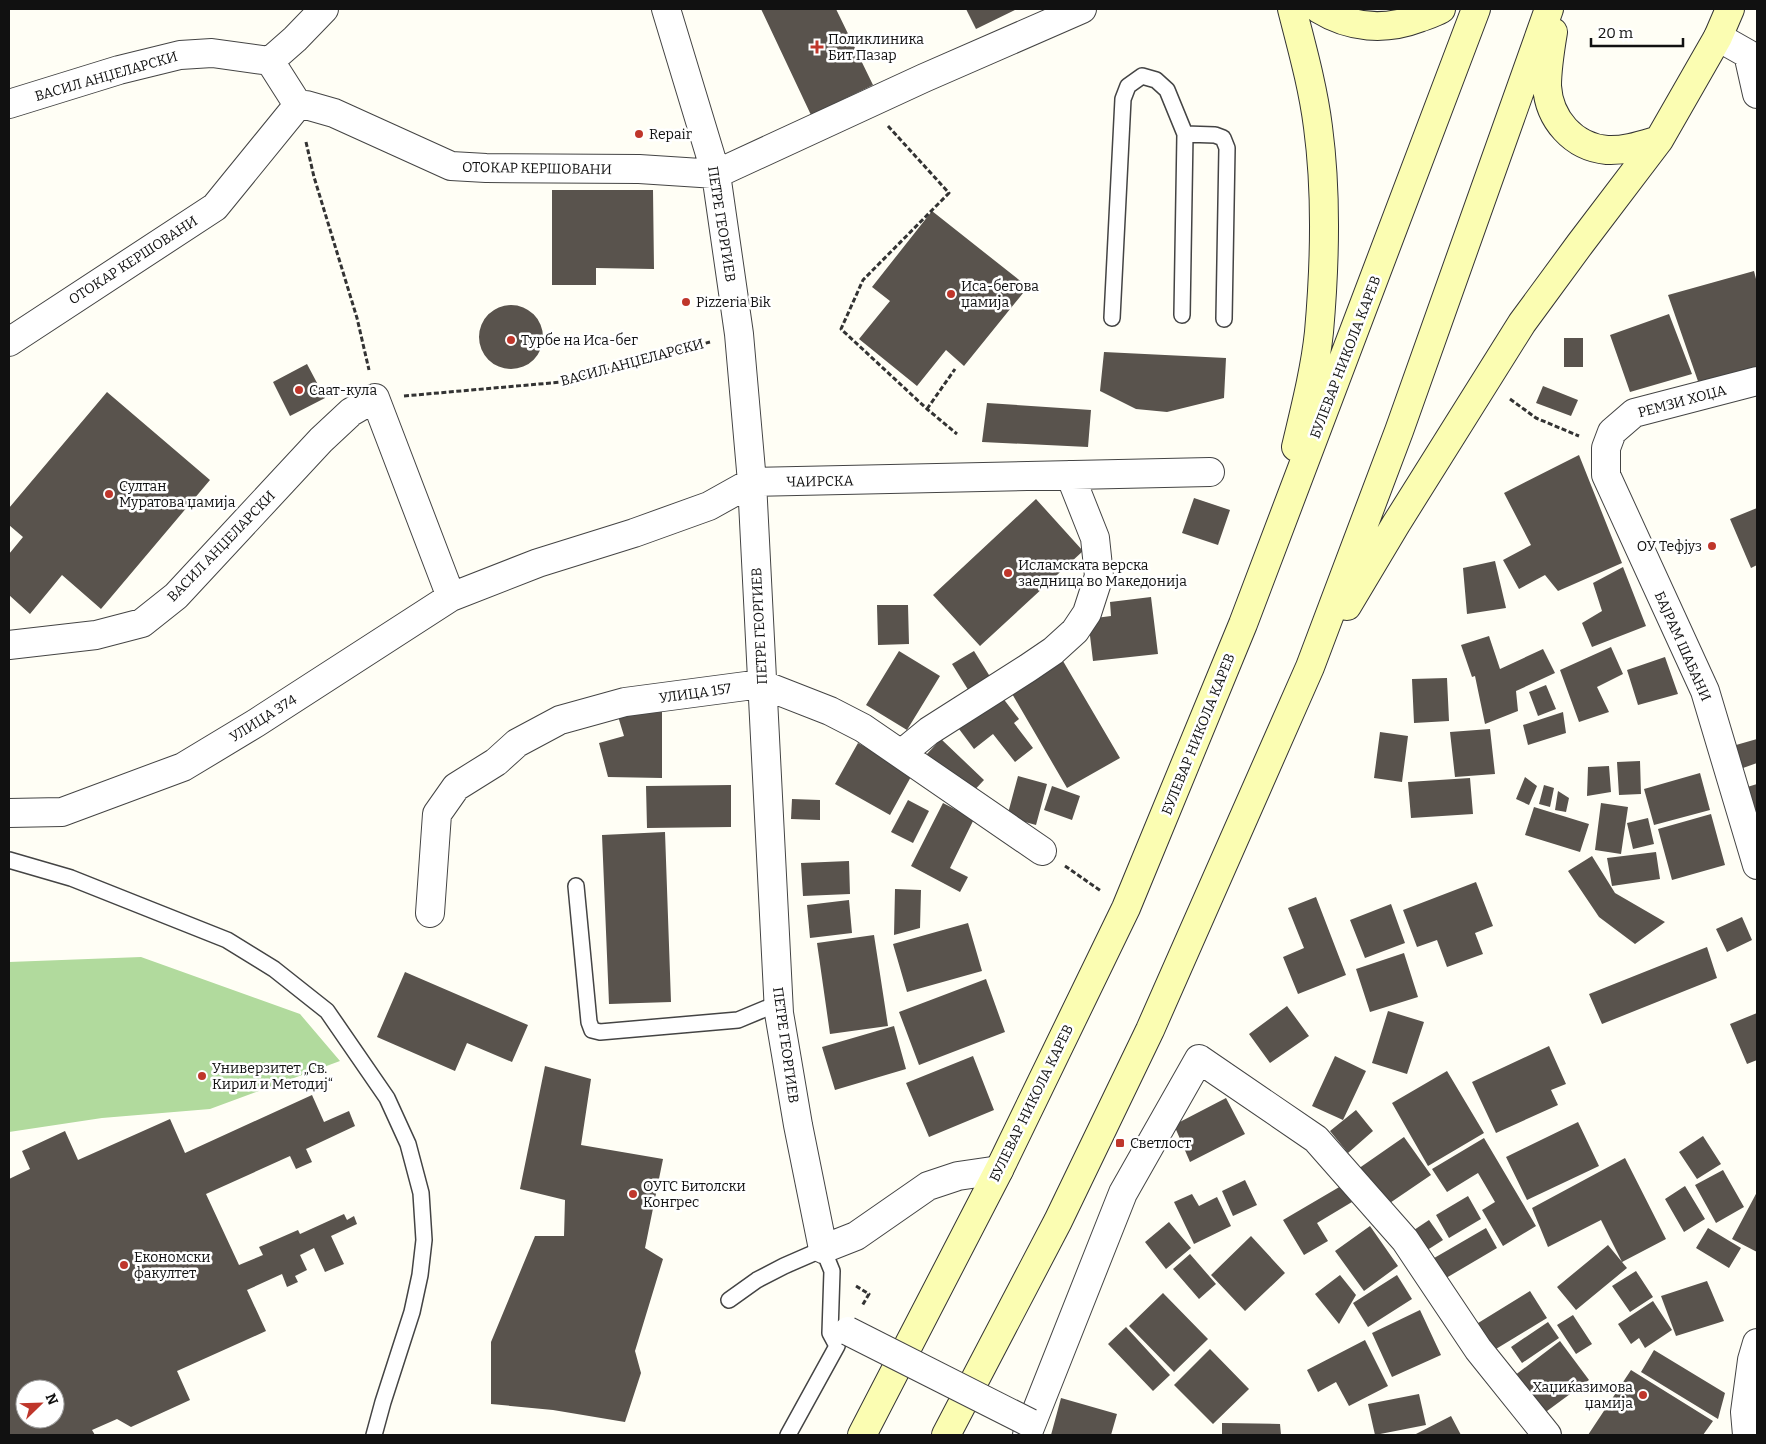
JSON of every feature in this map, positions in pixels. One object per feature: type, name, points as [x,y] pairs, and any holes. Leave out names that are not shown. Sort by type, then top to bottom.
[{"type":"street","points":[[298,106],[270,61],[324,9]]},
{"type":"street","name":"ПЕТРЕ ГЕОРГИЕВ","points":[[666,9],[716,174],[739,334],[752,482],[779,1003],[798,1125],[823,1249]]},
{"type":"street","points":[[716,174],[868,103],[1082,9]]},
{"type":"street","points":[[1270,555],[1307,398],[1318,333],[1322,268],[1324,188],[1318,126],[1304,53],[1292,9]]},
{"type":"street","points":[[1319,9],[1344,21],[1377,27],[1403,24],[1441,9]]},
{"type":"street","name":"БУЛЕВАР НИКОЛА КАРЕВ","points":[[862,1435],[999,1170],[1126,908],[1270,555],[1476,9]]},
{"type":"street","points":[[946,1435],[1058,1222],[1150,1030],[1310,667],[1399,431],[1549,9]]},
{"type":"street","points":[[1556,9],[1548,62],[1547,86],[1553,110],[1565,131],[1576,140],[1589,146],[1606,150],[1635,147],[1659,140]]},
{"type":"street","points":[[1310,667],[1396,524],[1522,323],[1659,140],[1718,36],[1730,9]]},
{"type":"street","points":[[1718,36],[1748,54],[1757,94]]},
{"type":"street","name":"ВАСИЛ АНЏЕЛАРСКИ","points":[[9,104],[119,70],[180,55],[212,53],[270,61]]},
{"type":"street","name":"ОТОКАР КЕРШОВАНИ","points":[[9,342],[215,207],[298,106],[306,106],[334,113],[451,166],[639,169],[716,174]]},
{"type":"street","name":"РЕМЗИ ХОЏА","points":[[1609,440],[1634,413],[1757,381]]},
{"type":"street","points":[[375,398],[451,597]]},
{"type":"street","name":"ВАСИЛ АНЏЕЛАРСКИ","points":[[11,641],[96,635],[142,623],[176,596],[321,440],[351,412],[375,398]]},
{"type":"street","name":"БАЈРАМ ШАБАНИ","points":[[1609,440],[1606,475],[1705,691],[1757,864]]},
{"type":"street","name":"ЧАИРСКА","points":[[451,597],[538,564],[709,506],[752,482],[1210,472]]},
{"type":"street","points":[[901,754],[929,731],[1053,651],[1076,631],[1087,613],[1099,576],[1095,538],[1070,475]]},
{"type":"street","name":"УЛИЦА 374","points":[[9,813],[62,812],[183,767],[256,723],[451,597]]},
{"type":"street","name":"УЛИЦА 157","points":[[430,913],[437,814],[456,787],[496,762],[518,743],[560,720],[625,702],[761,684],[830,711],[863,728],[1042,850]]},
{"type":"street","points":[[848,1331],[1028,1429],[1123,1193],[1199,1059],[1316,1139],[1405,1240],[1478,1349],[1546,1435]]},
{"type":"street","points":[[823,1249],[856,1236],[928,1186],[958,1176],[999,1170]]},
{"type":"street","points":[[1747,1435],[1744,1412],[1752,1360],[1757,1343]]},
{"type":"lane","points":[[1112,318],[1123,99],[1128,86],[1142,76],[1156,80],[1167,90],[1185,134],[1182,315]]},
{"type":"lane","points":[[1185,134],[1215,134],[1223,138],[1227,148],[1224,319]]},
{"type":"lane","points":[[9,860],[71,878],[227,940],[274,969],[327,1010],[387,1098],[408,1144],[422,1193],[424,1240],[420,1275],[412,1312],[374,1435]]},
{"type":"lane","points":[[576,886],[589,1022],[592,1030],[600,1032],[738,1020],[779,1003]]},
{"type":"lane","points":[[729,1300],[757,1280],[823,1249],[832,1271],[830,1333],[837,1346],[788,1435]]},
{"type":"path","points":[[868,103],[949,193],[863,280],[841,329],[926,409],[957,434]]},
{"type":"path","points":[[314,177],[357,318],[375,398]]},
{"type":"path","name":"ВАСИЛ АНЏЕЛАРСКИ","points":[[375,398],[562,382],[739,334]]},
{"type":"path","points":[[926,409],[954,369]]},
{"type":"path","points":[[1485,382],[1536,418],[1609,440]]},
{"type":"path","points":[[1042,850],[1126,908]]},
{"type":"green space","points":[[141,957],[300,1014],[340,1061],[210,1109],[102,1118],[9,1132],[9,962]]},
{"type":"building","name":"Поликлиника Бит Пазар","points":[[761,9],[836,9],[873,85],[811,115]]},
{"type":"building","points":[[966,9],[1017,9],[976,29]]},
{"type":"building","points":[[552,190],[653,190],[654,269],[596,268],[596,285],[552,285]]},
{"type":"building","name":"Иса-бегова џамија","points":[[932,211],[1028,287],[964,366],[946,350],[917,386],[859,339],[890,301],[872,287]]},
{"type":"building","points":[[1754,271],[1757,283],[1757,372],[1700,387],[1668,295]]},
{"type":"building","name":"Турбе на Иса-бег","points":[[511,305],[523,307],[534,314],[541,325],[543,337],[541,349],[534,360],[523,367],[511,369],[499,367],[488,360],[481,349],[479,337],[481,325],[488,314],[499,307]]},
{"type":"building","points":[[1669,314],[1692,374],[1630,392],[1610,335]]},
{"type":"building","points":[[1564,338],[1583,338],[1583,367],[1564,367]]},
{"type":"building","points":[[1104,352],[1226,358],[1224,398],[1167,412],[1136,409],[1100,391]]},
{"type":"building","name":"Саат-кула","points":[[307,364],[325,398],[290,416],[273,382]]},
{"type":"building","points":[[1543,386],[1578,400],[1571,416],[1536,403]]},
{"type":"building","name":"Султан Муратова џамија","points":[[107,392],[210,480],[101,609],[62,575],[30,614],[9,595],[9,554],[23,537],[9,525],[9,508]]},
{"type":"building","points":[[987,403],[1091,410],[1088,447],[982,442]]},
{"type":"building","points":[[1579,455],[1622,563],[1558,591],[1545,575],[1519,589],[1503,560],[1531,545],[1504,493]]},
{"type":"building","points":[[1194,498],[1230,510],[1218,545],[1182,533]]},
{"type":"building","name":"Исламската верска заедница во Македонија","points":[[1036,499],[1083,551],[980,646],[933,595]]},
{"type":"building","points":[[1757,508],[1757,565],[1751,568],[1730,519]]},
{"type":"building","points":[[1495,561],[1506,608],[1467,614],[1463,568]]},
{"type":"building","points":[[1623,567],[1646,626],[1592,647],[1582,623],[1602,611],[1593,583]]},
{"type":"building","points":[[1151,597],[1158,654],[1093,661],[1088,619],[1111,616],[1110,602]]},
{"type":"building","points":[[877,605],[908,605],[909,644],[878,645]]},
{"type":"building","points":[[1489,636],[1500,669],[1543,649],[1555,673],[1516,691],[1518,711],[1485,724],[1475,676],[1472,677],[1461,645]]},
{"type":"building","points":[[1611,647],[1623,674],[1597,687],[1609,712],[1579,722],[1560,670]]},
{"type":"building","points":[[899,651],[940,676],[907,730],[866,705]]},
{"type":"building","points":[[974,651],[994,683],[972,696],[952,664]]},
{"type":"building","points":[[1665,657],[1678,694],[1638,705],[1627,670]]},
{"type":"building","points":[[1063,661],[1120,758],[1067,788],[1011,692]]},
{"type":"building","points":[[1447,678],[1449,721],[1414,723],[1412,679]]},
{"type":"building","points":[[1546,685],[1556,709],[1538,716],[1529,692]]},
{"type":"building","points":[[1002,697],[1019,719],[1014,723],[1033,748],[1015,762],[993,734],[974,749],[959,729]]},
{"type":"building","points":[[662,712],[662,778],[608,777],[599,743],[624,736],[617,713]]},
{"type":"building","points":[[1563,712],[1566,733],[1528,745],[1523,725]]},
{"type":"building","points":[[1490,729],[1495,774],[1455,777],[1450,732]]},
{"type":"building","points":[[1380,732],[1408,736],[1402,782],[1374,778]]},
{"type":"building","points":[[941,739],[984,780],[969,796],[926,755]]},
{"type":"building","points":[[1757,739],[1757,763],[1743,768],[1736,745]]},
{"type":"building","points":[[858,743],[913,773],[890,815],[835,784]]},
{"type":"building","points":[[1640,761],[1641,794],[1619,795],[1617,762]]},
{"type":"building","points":[[1609,766],[1611,792],[1587,796],[1588,767]]},
{"type":"building","points":[[1700,773],[1710,810],[1654,825],[1644,789]]},
{"type":"building","points":[[1018,776],[1047,784],[1036,825],[1007,817]]},
{"type":"building","points":[[1525,777],[1537,786],[1529,805],[1516,799]]},
{"type":"building","points":[[1470,778],[1473,814],[1411,818],[1408,782]]},
{"type":"building","points":[[1757,784],[1757,830],[1744,788]]},
{"type":"building","points":[[731,785],[731,827],[647,828],[646,786]]},
{"type":"building","points":[[1544,785],[1554,788],[1550,807],[1539,804]]},
{"type":"building","points":[[1052,786],[1080,796],[1072,820],[1044,810]]},
{"type":"building","points":[[1558,791],[1569,798],[1566,812],[1555,810]]},
{"type":"building","points":[[792,799],[820,800],[820,820],[791,819]]},
{"type":"building","points":[[908,800],[929,811],[913,843],[891,832]]},
{"type":"building","points":[[943,803],[974,819],[950,868],[968,877],[960,892],[911,866]]},
{"type":"building","points":[[1601,803],[1628,807],[1621,854],[1595,850]]},
{"type":"building","points":[[1534,807],[1589,824],[1580,852],[1525,835]]},
{"type":"building","points":[[1711,814],[1725,865],[1672,880],[1658,829]]},
{"type":"building","points":[[1648,818],[1654,844],[1633,849],[1627,823]]},
{"type":"building","points":[[665,832],[671,1002],[609,1004],[602,835]]},
{"type":"building","points":[[1656,852],[1660,879],[1612,886],[1607,858]]},
{"type":"building","points":[[1592,856],[1615,893],[1665,922],[1635,944],[1599,917],[1568,871]]},
{"type":"building","points":[[849,861],[850,894],[803,896],[801,863]]},
{"type":"building","points":[[1476,882],[1493,926],[1475,933],[1483,954],[1447,967],[1437,940],[1417,947],[1403,910]]},
{"type":"building","points":[[895,889],[921,890],[920,928],[894,935]]},
{"type":"building","points":[[1316,897],[1346,975],[1298,994],[1283,957],[1304,948],[1288,908]]},
{"type":"building","points":[[849,900],[852,933],[810,938],[807,905]]},
{"type":"building","points":[[1391,904],[1405,943],[1365,958],[1350,920]]},
{"type":"building","points":[[1742,917],[1752,940],[1727,952],[1716,929]]},
{"type":"building","points":[[968,923],[982,971],[907,992],[893,944]]},
{"type":"building","points":[[874,935],[888,1026],[830,1034],[817,943]]},
{"type":"building","points":[[1707,947],[1717,978],[1602,1024],[1589,994]]},
{"type":"building","points":[[1404,953],[1418,997],[1370,1012],[1356,969]]},
{"type":"building","points":[[405,972],[528,1025],[512,1062],[467,1043],[455,1071],[377,1037]]},
{"type":"building","points":[[986,979],[1005,1032],[919,1065],[899,1012]]},
{"type":"building","points":[[1287,1006],[1309,1036],[1270,1063],[1249,1034]]},
{"type":"building","points":[[1388,1011],[1424,1022],[1407,1074],[1372,1063]]},
{"type":"building","points":[[1757,1013],[1757,1060],[1747,1064],[1730,1024]]},
{"type":"building","points":[[894,1026],[906,1069],[835,1090],[822,1047]]},
{"type":"building","points":[[1549,1046],[1566,1084],[1551,1090],[1558,1105],[1496,1133],[1472,1082]]},
{"type":"building","points":[[973,1056],[994,1110],[929,1137],[906,1083]]},
{"type":"building","points":[[1335,1056],[1366,1071],[1343,1120],[1312,1106]]},
{"type":"building","points":[[545,1066],[591,1079],[581,1145],[663,1159],[645,1248],[663,1259],[635,1351],[641,1373],[625,1422],[553,1410],[491,1404],[491,1342],[535,1236],[564,1236],[565,1200],[520,1189]]},
{"type":"building","points":[[1447,1071],[1484,1133],[1428,1166],[1392,1103]]},
{"type":"building","name":"Економски факултет","points":[[312,1095],[324,1122],[349,1111],[355,1126],[306,1149],[312,1162],[296,1169],[290,1156],[206,1194],[239,1265],[263,1255],[259,1247],[298,1230],[300,1234],[344,1214],[347,1220],[354,1216],[357,1224],[331,1236],[344,1264],[325,1272],[314,1248],[300,1255],[307,1270],[295,1276],[298,1282],[287,1287],[282,1274],[247,1290],[266,1331],[177,1371],[190,1400],[131,1427],[117,1419],[92,1430],[95,1435],[9,1435],[9,1179],[30,1169],[22,1151],[65,1131],[78,1160],[170,1119],[185,1153]]},
{"type":"building","points":[[1226,1098],[1245,1134],[1190,1162],[1174,1125]]},
{"type":"building","points":[[1356,1110],[1373,1131],[1348,1153],[1330,1131]]},
{"type":"building","points":[[1578,1122],[1599,1166],[1527,1200],[1506,1157]]},
{"type":"building","points":[[1703,1136],[1721,1164],[1697,1179],[1679,1152]]},
{"type":"building","points":[[1404,1137],[1431,1175],[1381,1209],[1355,1171]]},
{"type":"building","points":[[1484,1138],[1536,1226],[1503,1246],[1482,1210],[1495,1202],[1478,1173],[1447,1192],[1432,1169]]},
{"type":"building","points":[[1625,1158],[1666,1239],[1622,1262],[1601,1220],[1548,1247],[1532,1208]]},
{"type":"building","points":[[1723,1170],[1744,1207],[1716,1223],[1695,1185]]},
{"type":"building","points":[[1245,1180],[1257,1205],[1233,1216],[1222,1191]]},
{"type":"building","points":[[1341,1186],[1352,1202],[1317,1223],[1328,1241],[1304,1255],[1283,1220]]},
{"type":"building","points":[[1685,1186],[1705,1219],[1684,1232],[1665,1199]]},
{"type":"building","points":[[1757,1192],[1757,1252],[1732,1239]]},
{"type":"building","points":[[1192,1194],[1199,1206],[1217,1197],[1231,1226],[1194,1244],[1174,1202]]},
{"type":"building","points":[[1468,1196],[1481,1219],[1449,1238],[1436,1215]]},
{"type":"building","points":[[1429,1220],[1443,1240],[1421,1254],[1408,1234]]},
{"type":"building","points":[[1169,1222],[1191,1248],[1166,1269],[1145,1242]]},
{"type":"building","points":[[1370,1226],[1398,1266],[1364,1291],[1335,1251]]},
{"type":"building","points":[[1486,1228],[1497,1248],[1441,1281],[1429,1261]]},
{"type":"building","points":[[1708,1228],[1741,1248],[1729,1268],[1696,1248]]},
{"type":"building","points":[[1251,1236],[1285,1273],[1245,1311],[1211,1275]]},
{"type":"building","points":[[1608,1245],[1627,1268],[1576,1310],[1557,1287]]},
{"type":"building","points":[[1190,1254],[1216,1284],[1199,1299],[1173,1269]]},
{"type":"building","points":[[1636,1271],[1653,1297],[1630,1312],[1612,1286]]},
{"type":"building","points":[[1340,1275],[1356,1295],[1339,1324],[1315,1294]]},
{"type":"building","points":[[1397,1275],[1412,1299],[1368,1327],[1353,1303]]},
{"type":"building","points":[[1707,1281],[1724,1321],[1676,1336],[1661,1296]]},
{"type":"building","points":[[1530,1291],[1547,1318],[1486,1355],[1470,1328]]},
{"type":"building","points":[[1163,1293],[1208,1339],[1174,1372],[1129,1326]]},
{"type":"building","points":[[1653,1301],[1672,1330],[1645,1348],[1639,1338],[1631,1344],[1618,1324]]},
{"type":"building","points":[[1420,1310],[1441,1355],[1392,1377],[1372,1333]]},
{"type":"building","points":[[1573,1315],[1592,1344],[1576,1354],[1557,1325]]},
{"type":"building","points":[[1548,1322],[1559,1338],[1522,1363],[1511,1347]]},
{"type":"building","points":[[1126,1327],[1170,1375],[1153,1391],[1108,1344]]},
{"type":"building","points":[[1365,1340],[1388,1386],[1349,1406],[1336,1382],[1318,1392],[1307,1370]]},
{"type":"building","points":[[1560,1341],[1589,1380],[1543,1414],[1514,1376]]},
{"type":"building","points":[[1210,1349],[1249,1389],[1213,1424],[1174,1385]]},
{"type":"building","points":[[1654,1350],[1725,1393],[1718,1419],[1641,1372]]},
{"type":"building","name":"Хаџиќазимова џамија","points":[[1631,1370],[1713,1421],[1703,1435],[1588,1435]]},
{"type":"building","points":[[1419,1394],[1426,1425],[1375,1435],[1368,1404]]},
{"type":"building","points":[[1061,1398],[1117,1414],[1111,1435],[1051,1435]]},
{"type":"building","points":[[1451,1416],[1461,1435],[1414,1435]]},
{"type":"building","points":[[1222,1423],[1280,1424],[1281,1435],[1222,1435]]},
{"type":"place","name":"Поликлиника Бит Пазар","points":[[817,47]]},
{"type":"place","name":"Repair","points":[[639,134]]},
{"type":"place","name":"Иса-бегова џамија","points":[[951,294]]},
{"type":"place","name":"Pizzeria Bik","points":[[686,302]]},
{"type":"place","name":"Турбе на Иса-бег","points":[[511,340]]},
{"type":"place","name":"Саат-кула","points":[[299,390]]},
{"type":"place","name":"Султан Муратова џамија","points":[[109,494]]},
{"type":"place","name":"ОУ Тефјуз","points":[[1712,546]]},
{"type":"place","name":"Исламската верска заедница во Македонија","points":[[1008,573]]},
{"type":"place","name":"Универзитет „Св. Кирил и Методиј“","points":[[202,1076]]},
{"type":"place","name":"Светлост","points":[[1120,1143]]},
{"type":"place","name":"ОУГС Битолски Конгрес","points":[[633,1194]]},
{"type":"place","name":"Економски факултет","points":[[124,1265]]},
{"type":"place","name":"Хаџиќазимова џамија","points":[[1643,1395]]}]
